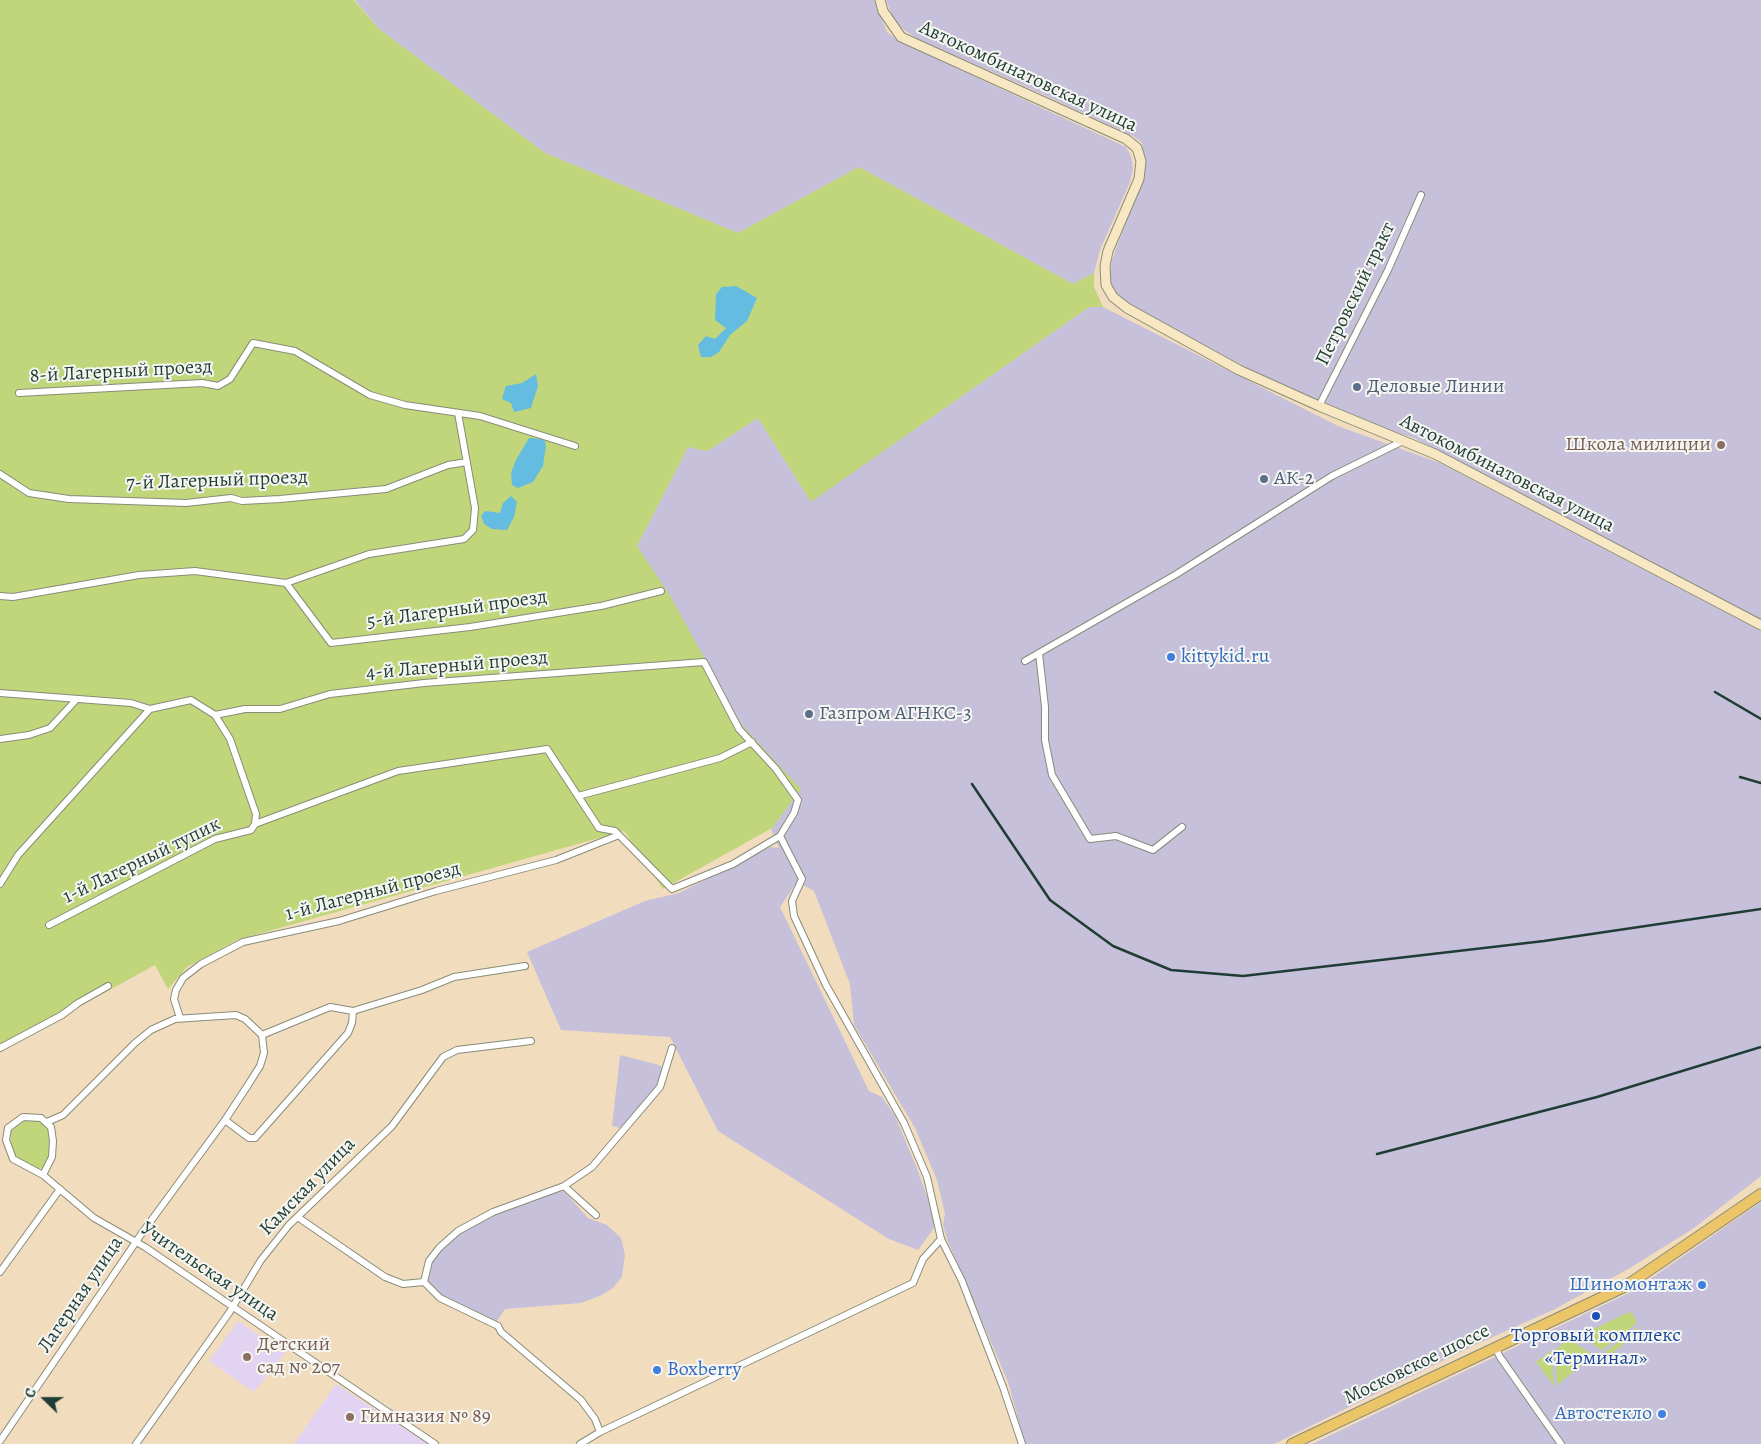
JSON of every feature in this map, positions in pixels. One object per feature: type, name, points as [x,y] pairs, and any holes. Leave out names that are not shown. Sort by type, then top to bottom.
[{"type":"main road","name":"Московское шоссе","points":[[1292,1444],[1626,1286],[1761,1194]]},
{"type":"street","name":"Автокомбинатовская улица","points":[[880,0],[883,11],[901,37],[1117,135],[1137,148],[1141,161],[1139,179],[1108,251],[1105,266],[1106,286],[1113,297],[1127,308],[1239,370],[1318,406],[1435,454],[1761,625]]},
{"type":"street","name":"Петровский тракт","points":[[1318,406],[1389,268],[1422,195]]},
{"type":"street","name":"8-й Лагерный проезд","points":[[18,393],[202,383],[218,386],[230,379],[253,343],[295,351],[370,395],[405,405],[480,416],[575,446]]},
{"type":"street","points":[[0,596],[13,597],[139,575],[195,571],[286,583],[369,554],[464,539],[473,530],[475,508],[458,413]]},
{"type":"street","points":[[1025,660],[1175,575],[1332,476],[1403,441]]},
{"type":"street","name":"7-й Лагерный проезд","points":[[0,474],[29,492],[69,499],[186,502],[231,498],[242,501],[386,489],[448,465],[467,462]]},
{"type":"street","name":"5-й Лагерный проезд","points":[[286,583],[331,643],[470,627],[601,606],[661,591]]},
{"type":"street","points":[[1039,652],[1045,707],[1045,740],[1052,775],[1090,840],[1116,836],[1153,850],[1182,827]]},
{"type":"street","name":"4-й Лагерный проезд","points":[[215,715],[245,709],[280,709],[330,694],[424,683],[704,662],[739,729],[752,742]]},
{"type":"street","points":[[0,693],[131,703],[150,708],[191,700],[215,715],[230,739],[256,814],[253,827]]},
{"type":"street","points":[[0,739],[29,736],[50,728],[76,700]]},
{"type":"street","points":[[0,884],[18,855],[150,708]]},
{"type":"street","points":[[752,742],[776,769],[798,800],[794,813],[780,836],[733,864],[672,889],[615,831],[599,828],[578,796],[720,758],[752,742]]},
{"type":"street","name":"1-й Лагерный тупик","points":[[49,925],[215,839],[253,827],[398,772],[547,749],[578,796]]},
{"type":"street","name":"1-й Лагерный проезд","points":[[180,1018],[174,999],[176,990],[183,978],[201,964],[242,942],[339,921],[436,891],[556,860],[619,835]]},
{"type":"street","points":[[780,836],[802,878],[792,901],[794,916],[826,985],[904,1122],[927,1177],[942,1239],[962,1281],[1003,1386],[1022,1444]]},
{"type":"street","points":[[47,1122],[63,1115],[135,1042],[151,1030],[180,1018],[236,1015],[246,1019],[262,1035],[330,1007],[353,1011],[422,990],[454,977],[520,965],[525,966]]},
{"type":"street","points":[[0,1048],[62,1016],[78,1003],[108,986]]},
{"type":"street","points":[[225,1120],[249,1138],[255,1138],[348,1033],[352,1023],[353,1011]]},
{"type":"street","name":"Лагерная улица","points":[[0,1441],[137,1242],[225,1120],[260,1066],[264,1053],[262,1035]]},
{"type":"street","name":"Камская улица","points":[[136,1444],[232,1307],[261,1260],[289,1225],[298,1218],[318,1195],[392,1126],[443,1057],[457,1050],[531,1041]]},
{"type":"street","points":[[424,1282],[429,1261],[439,1248],[458,1231],[493,1212],[564,1186],[592,1167],[660,1087],[672,1048]]},
{"type":"street","points":[[1,1151],[9,1153],[21,1164],[43,1174],[50,1164],[53,1151],[53,1134],[47,1122],[32,1116],[24,1117],[12,1124],[6,1140],[9,1153]]},
{"type":"street","name":"Учительская улица","points":[[43,1174],[94,1218],[137,1242],[435,1444]]},
{"type":"street","points":[[564,1186],[596,1215]]},
{"type":"street","points":[[0,1272],[60,1189]]},
{"type":"street","points":[[298,1218],[385,1277],[403,1284],[424,1282]]},
{"type":"street","points":[[580,1444],[600,1432],[913,1283],[924,1259],[942,1239]]},
{"type":"street","points":[[424,1282],[440,1298],[498,1326],[500,1332],[581,1400],[595,1419],[600,1432]]},
{"type":"street","points":[[1495,1347],[1500,1358],[1561,1444]]},
{"type":"shaded area","points":[[355,0],[874,0],[887,32],[900,42],[1126,147],[1131,156],[1133,169],[1130,182],[1100,250],[1094,273],[1073,284],[859,167],[738,233],[545,153],[379,29]]},
{"type":"shaded area","points":[[886,0],[1761,0],[1761,620],[1414,438],[1340,416],[1140,310],[1117,295],[1109,280],[1112,260],[1142,179],[1145,167],[1142,143],[1133,136],[918,39],[903,29],[893,18]]},
{"type":"shaded area","points":[[1089,307],[1103,307],[1338,426],[1440,463],[1761,631],[1761,1176],[1694,1228],[1630,1268],[1555,1309],[1475,1345],[1274,1444],[1025,1444],[1008,1382],[947,1239],[943,1225],[945,1214],[937,1180],[915,1128],[854,1025],[850,984],[814,891],[797,882],[780,907],[869,1091],[882,1097],[895,1116],[916,1166],[937,1224],[918,1250],[889,1239],[718,1131],[670,1037],[561,1030],[527,952],[645,901],[679,893],[770,847],[779,848],[769,825],[737,722],[637,546],[688,447],[707,451],[758,418],[811,501]]},
{"type":"shaded area","points":[[620,1055],[659,1065],[665,1069],[658,1086],[620,1128],[612,1126]]},
{"type":"shaded area","points":[[564,1191],[588,1218],[607,1225],[621,1238],[625,1255],[622,1277],[613,1288],[602,1295],[581,1303],[505,1309],[497,1321],[493,1321],[442,1297],[426,1281],[432,1261],[459,1232],[548,1193]]},
{"type":"shaded area","points":[[1761,1202],[1761,1444],[1312,1444],[1633,1291]]},
{"type":"shaded area","name":"Детский сад № 207","points":[[238,1321],[285,1353],[254,1392],[209,1361]]},
{"type":"shaded area","name":"Гимназия № 89","points":[[336,1384],[428,1444],[294,1444]]},
{"type":"green space","points":[[0,0],[354,0],[379,29],[545,153],[738,233],[859,167],[1073,284],[1094,273],[1094,287],[1103,307],[1089,307],[811,502],[758,418],[707,451],[688,447],[637,546],[669,594],[741,724],[801,789],[772,828],[663,889],[624,831],[237,940],[187,967],[168,989],[155,965],[0,1050]]},
{"type":"green space","points":[[25,1119],[40,1121],[48,1130],[50,1151],[48,1160],[42,1168],[38,1169],[22,1161],[15,1156],[11,1148],[11,1132],[17,1124]]},
{"type":"green space","points":[[1629,1312],[1634,1315],[1637,1323],[1602,1350],[1586,1340],[1584,1336],[1586,1333]]},
{"type":"green space","points":[[1639,1326],[1637,1334],[1612,1353],[1605,1352]]},
{"type":"green space","points":[[1565,1342],[1575,1343],[1594,1356],[1557,1385],[1555,1350]]},
{"type":"green space","points":[[1551,1351],[1554,1386],[1536,1362]]},
{"type":"water","points":[[736,286],[757,298],[747,321],[730,335],[719,352],[711,357],[701,357],[698,345],[706,336],[715,339],[726,328],[715,320],[716,294],[722,287]]},
{"type":"water","points":[[536,374],[538,386],[531,408],[514,412],[511,403],[502,399],[506,386],[522,383]]},
{"type":"water","points":[[529,438],[544,439],[546,446],[543,466],[533,482],[518,488],[512,485],[511,473]]},
{"type":"water","points":[[511,496],[517,502],[514,517],[507,530],[492,529],[484,524],[481,516],[485,511],[500,513],[503,503]]},
{"type":"railway","points":[[1715,692],[1761,719]]},
{"type":"railway","points":[[1740,777],[1761,783]]},
{"type":"railway","points":[[972,784],[1050,900],[1113,946],[1171,970],[1243,976],[1544,941],[1761,909]]},
{"type":"railway","points":[[1377,1154],[1597,1097],[1761,1047]]},
{"type":"place","name":"Деловые Линии","points":[[1357,387]]},
{"type":"place","name":"Школа милиции","points":[[1721,445]]},
{"type":"place","name":"АК-2","points":[[1264,479]]},
{"type":"place","name":"kittykid.ru","points":[[1171,657]]},
{"type":"place","name":"Газпром АГНКС-3","points":[[809,714]]},
{"type":"place","name":"Шиномонтаж","points":[[1702,1285]]},
{"type":"place","name":"Торговый комплекс «Терминал»","points":[[1596,1316]]},
{"type":"place","name":"Детский сад № 207","points":[[247,1357]]},
{"type":"place","name":"Boxberry","points":[[657,1370]]},
{"type":"place","name":"Автостекло","points":[[1662,1414]]},
{"type":"place","name":"Гимназия № 89","points":[[350,1417]]}]
